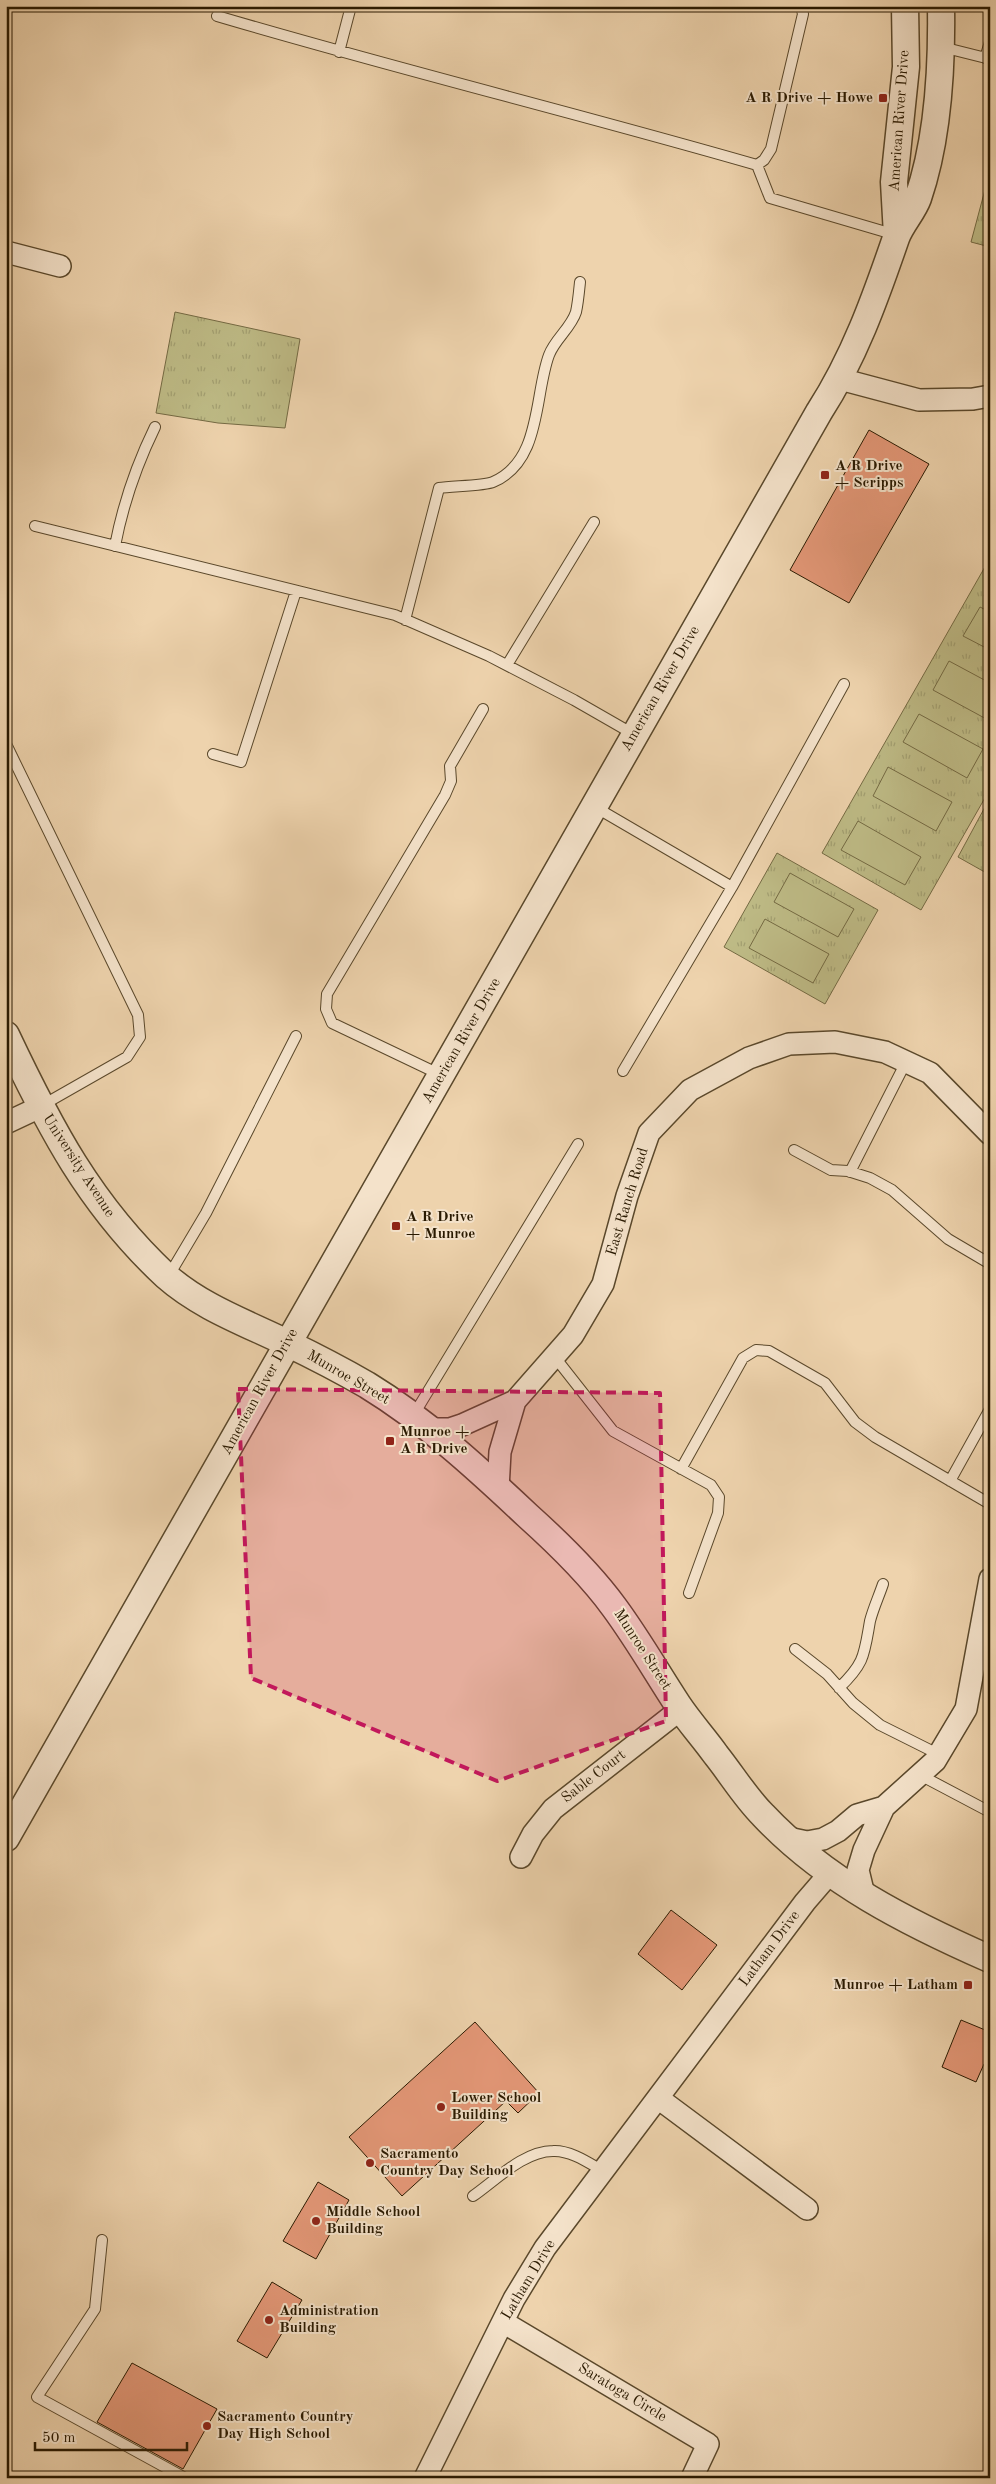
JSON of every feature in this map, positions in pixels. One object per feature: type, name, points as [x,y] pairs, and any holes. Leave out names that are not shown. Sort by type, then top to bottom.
[{"type":"street","name":"American River Drive","points":[[897,235],[894,182],[906,67],[905,6]]},
{"type":"street","name":"American River Drive","points":[[6,1838],[840,378],[864,325],[897,235],[917,199],[932,142],[941,47],[941,6]]},
{"type":"street","points":[[6,252],[60,266]]},
{"type":"street","points":[[840,378],[919,400],[973,399],[990,396]]},
{"type":"street","name":"University Avenue","points":[[6,1035],[57,1138],[107,1214],[168,1277],[234,1320],[288,1343]]},
{"type":"street","name":"East Ranch Road","points":[[421,1423],[450,1429],[462,1426],[515,1401],[573,1335],[603,1284],[627,1196],[650,1133],[690,1090],[749,1058],[789,1044],[835,1042],[885,1052],[930,1073],[990,1134]]},
{"type":"street","name":"University Avenue","points":[[6,1122],[40,1107]]},
{"type":"street","name":"Munroe Street","points":[[288,1343],[366,1385],[421,1423],[531,1518],[613,1605],[681,1709],[718,1756],[737,1786],[763,1816],[788,1838],[830,1873],[864,1895],[907,1920],[990,1959]]},
{"type":"street","name":"East Ranch Road","points":[[498,1489],[500,1452],[515,1401]]},
{"type":"street","points":[[864,1895],[858,1870],[864,1850],[884,1807],[920,1775],[938,1754],[966,1709],[990,1579]]},
{"type":"street","name":"Sable Court","points":[[521,1857],[533,1834],[553,1810],[681,1709]]},
{"type":"street","points":[[788,1838],[807,1842],[822,1839],[838,1831],[857,1815],[884,1807]]},
{"type":"street","name":"Latham Drive","points":[[426,2478],[503,2322],[545,2248],[805,1902],[830,1873]]},
{"type":"street","points":[[658,2098],[807,2209]]},
{"type":"street","name":"Saratoga Circle","points":[[503,2322],[708,2444],[692,2478]]},
{"type":"lane","points":[[339,52],[351,6]]},
{"type":"lane","points":[[217,16],[339,52],[619,126],[756,165],[764,160],[771,149],[803,14],[801,6]]},
{"type":"lane","points":[[941,47],[987,58],[990,42]]},
{"type":"lane","points":[[756,165],[770,198],[897,235]]},
{"type":"lane","points":[[405,620],[439,488],[492,483],[510,469],[523,455],[537,421],[542,379],[550,353],[575,313],[580,282]]},
{"type":"lane","points":[[115,546],[122,509],[139,459],[155,427]]},
{"type":"lane","points":[[507,665],[594,522]]},
{"type":"lane","points":[[35,526],[405,620],[507,665],[635,735]]},
{"type":"lane","points":[[213,754],[241,762],[296,591]]},
{"type":"lane","points":[[623,1071],[732,887],[844,684]]},
{"type":"lane","points":[[442,1076],[332,1023],[326,1009],[328,994],[444,795],[451,781],[450,766],[483,709]]},
{"type":"lane","points":[[6,744],[138,1015],[140,1027],[140,1037],[126,1057],[40,1107]]},
{"type":"lane","points":[[595,807],[732,887]]},
{"type":"lane","points":[[168,1277],[206,1213],[296,1036]]},
{"type":"lane","points":[[850,1172],[906,1062]]},
{"type":"lane","points":[[421,1423],[578,1144]]},
{"type":"lane","points":[[794,1150],[831,1170],[850,1172],[870,1178],[892,1190],[948,1239],[987,1262]]},
{"type":"lane","points":[[681,1469],[743,1358],[756,1350],[769,1351],[825,1383],[855,1422],[875,1437],[990,1504]]},
{"type":"lane","points":[[554,1356],[613,1431],[712,1485],[719,1497],[718,1513],[688,1593]]},
{"type":"lane","points":[[950,1481],[990,1409]]},
{"type":"lane","points":[[839,1688],[856,1672],[866,1652],[870,1620],[884,1584]]},
{"type":"lane","points":[[795,1649],[827,1674],[853,1703],[880,1725],[938,1754]]},
{"type":"lane","points":[[920,1775],[990,1812]]},
{"type":"lane","points":[[473,2196],[527,2157],[553,2150],[576,2157],[603,2171]]},
{"type":"lane","points":[[102,2240],[95,2309],[37,2397],[185,2478]]},
{"type":"highlighted area","points":[[238,1389],[660,1393],[666,1721],[497,1781],[251,1678]]},
{"type":"green space","points":[[990,171],[990,247],[971,242]]},
{"type":"green space","points":[[175,312],[300,339],[285,428],[218,423],[156,413]]},
{"type":"green space","points":[[990,558],[990,789],[921,910],[822,853]]},
{"type":"green space","points":[[980,607],[990,612],[990,650],[963,636]]},
{"type":"green space","points":[[949,661],[990,683],[990,721],[933,690]]},
{"type":"green space","points":[[919,714],[983,749],[967,778],[903,742]]},
{"type":"green space","points":[[888,767],[952,802],[936,831],[873,796]]},
{"type":"green space","points":[[985,807],[990,809],[990,875],[958,857]]},
{"type":"green space","points":[[858,821],[921,857],[905,885],[841,850]]},
{"type":"green space","points":[[777,853],[878,910],[825,1004],[724,947]]},
{"type":"green space","points":[[790,873],[854,909],[838,937],[774,902]]},
{"type":"green space","points":[[765,919],[829,954],[813,983],[749,948]]},
{"type":"building","points":[[869,430],[929,464],[849,603],[790,570]]},
{"type":"building","points":[[671,1910],[717,1945],[682,1990],[638,1954]]},
{"type":"building","points":[[961,2020],[990,2032],[990,2067],[984,2064],[976,2082],[942,2067]]},
{"type":"building","name":"Lower School Building","points":[[475,2022],[539,2093],[518,2113],[506,2101],[402,2196],[349,2137]]},
{"type":"building","name":"Middle School Building","points":[[318,2182],[349,2200],[316,2259],[283,2241]]},
{"type":"building","name":"Administration Building","points":[[272,2282],[302,2300],[267,2358],[237,2341]]},
{"type":"building","points":[[132,2363],[217,2409],[183,2469],[97,2422]]},
{"type":"place","name":"A R Drive + Howe","points":[[883,98]]},
{"type":"place","name":"A R Drive + Scripps","points":[[825,475]]},
{"type":"place","name":"A R Drive + Munroe","points":[[396,1226]]},
{"type":"place","name":"Munroe + A R Drive","points":[[390,1441]]},
{"type":"place","name":"Munroe + Latham","points":[[968,1985]]},
{"type":"place","name":"Lower School Building","points":[[441,2107]]},
{"type":"place","name":"Sacramento Country Day School","points":[[370,2163]]},
{"type":"place","name":"Middle School Building","points":[[316,2221]]},
{"type":"place","name":"Administration Building","points":[[269,2320]]},
{"type":"place","name":"Sacramento Country Day High School","points":[[207,2426]]}]
